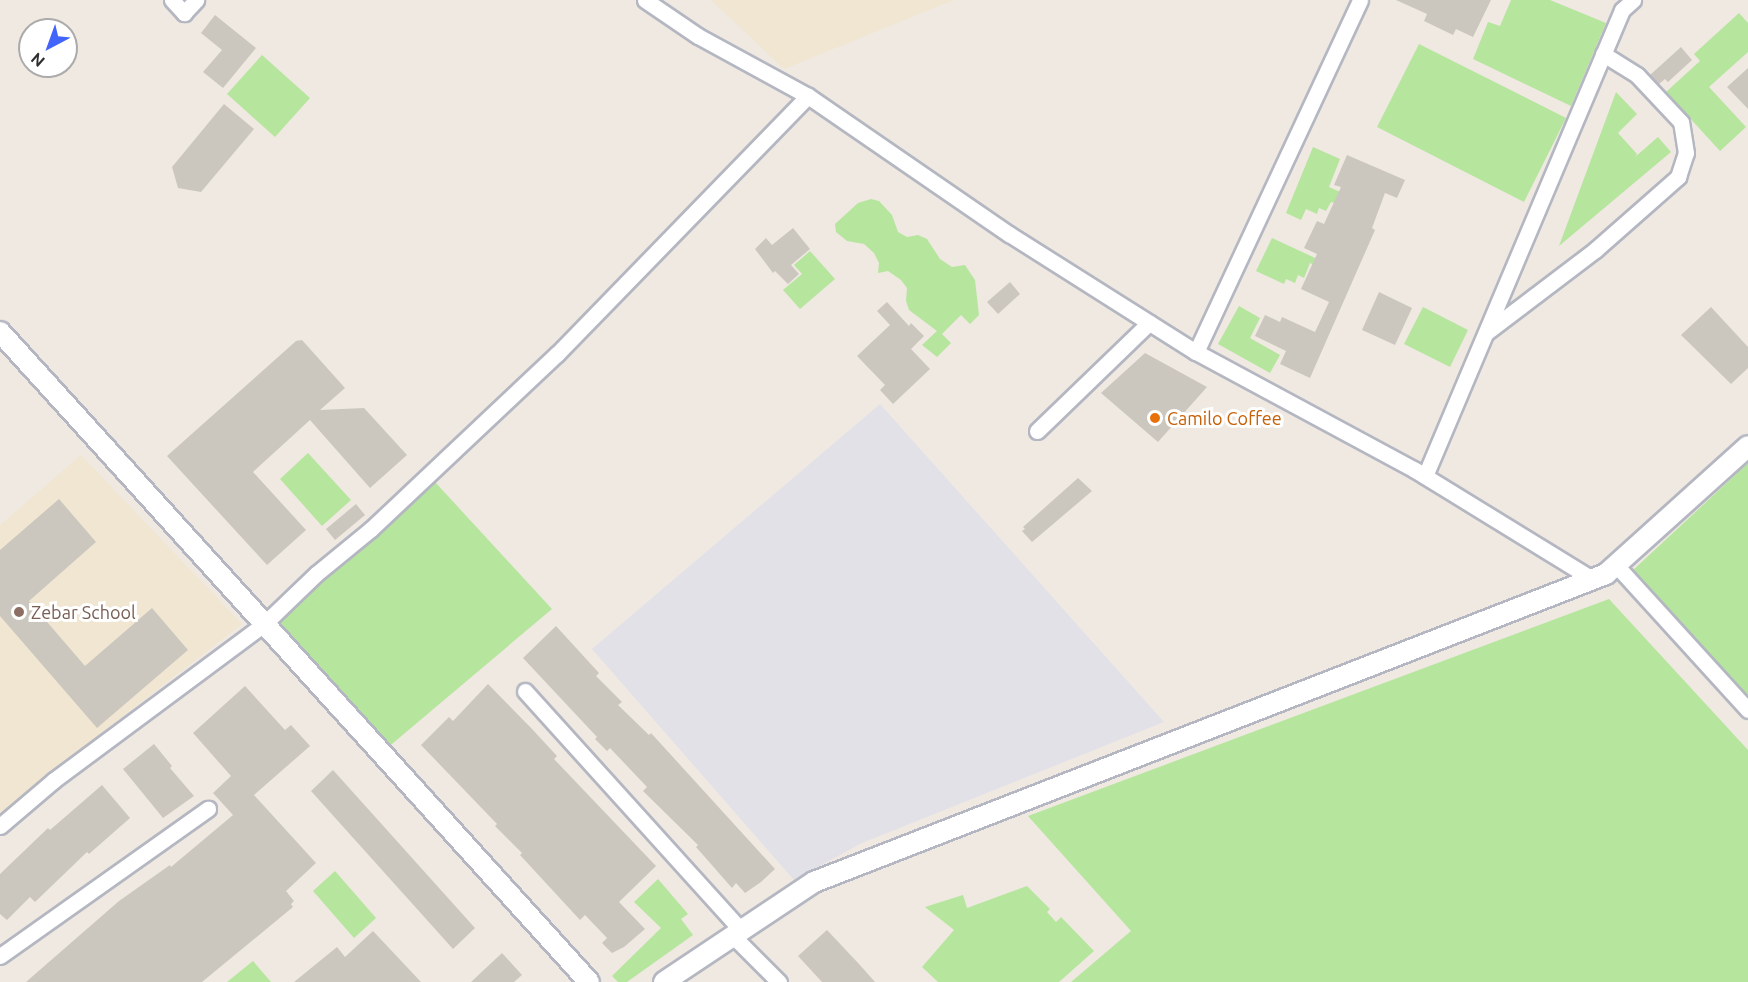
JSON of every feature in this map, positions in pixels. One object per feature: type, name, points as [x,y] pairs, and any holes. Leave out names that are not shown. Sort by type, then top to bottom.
[{"type":"street","points":[[172,0],[184,13],[196,0]]},
{"type":"street","points":[[645,0],[698,36],[808,96],[1009,234],[1196,352],[1425,476],[1592,579]]},
{"type":"street","points":[[1196,352],[1360,0]]},
{"type":"street","points":[[1425,476],[1622,10],[1633,0]]},
{"type":"street","points":[[1484,334],[1595,250],[1678,177],[1686,153],[1680,122],[1637,75],[1603,54]]},
{"type":"street","points":[[0,826],[54,780],[264,624],[316,574],[371,529],[557,354],[808,96]]},
{"type":"street","points":[[1037,431],[1149,323]]},
{"type":"street","points":[[0,332],[589,982]]},
{"type":"street","points":[[664,982],[814,882],[832,874],[1606,574],[1748,446]]},
{"type":"street","points":[[1616,565],[1748,710]]},
{"type":"street","points":[[525,691],[779,982]]},
{"type":"street","points":[[0,956],[208,809]]},
{"type":"shaded area","points":[[711,0],[954,0],[784,69]]},
{"type":"shaded area","points":[[880,404],[1164,722],[862,843],[794,880],[592,649]]},
{"type":"shaded area","points":[[81,455],[242,624],[47,775],[0,815],[0,525]]},
{"type":"green space","points":[[1511,0],[1550,0],[1606,23],[1571,106],[1473,59],[1488,22],[1500,26]]},
{"type":"green space","points":[[1739,13],[1748,23],[1748,52],[1709,87],[1746,127],[1720,151],[1666,92],[1700,61],[1694,54]]},
{"type":"green space","points":[[1419,44],[1566,118],[1524,202],[1377,127]]},
{"type":"green space","points":[[262,55],[310,98],[275,137],[227,94]]},
{"type":"green space","points":[[1616,92],[1637,114],[1618,133],[1637,154],[1635,157],[1658,137],[1671,152],[1559,246]]},
{"type":"green space","points":[[1313,147],[1340,159],[1329,187],[1354,198],[1350,209],[1331,202],[1326,211],[1319,208],[1317,214],[1306,209],[1301,220],[1286,213]]},
{"type":"green space","points":[[871,199],[879,201],[892,215],[898,232],[907,237],[918,235],[927,239],[940,259],[952,267],[965,265],[975,280],[979,315],[970,324],[961,315],[942,334],[951,343],[937,357],[922,345],[937,331],[909,310],[906,301],[907,288],[901,280],[888,271],[878,273],[879,263],[874,253],[864,244],[847,241],[836,232],[835,224],[858,203]]},
{"type":"green space","points":[[1272,238],[1326,263],[1323,269],[1310,263],[1304,278],[1298,275],[1295,283],[1286,279],[1284,284],[1256,271]]},
{"type":"green space","points":[[810,251],[835,279],[800,309],[783,290],[802,274],[794,265]]},
{"type":"green space","points":[[1239,306],[1260,318],[1250,338],[1280,355],[1270,373],[1218,344]]},
{"type":"green space","points":[[1423,307],[1468,330],[1450,367],[1404,344]]},
{"type":"green space","points":[[308,453],[351,500],[322,526],[280,479]]},
{"type":"green space","points":[[1748,463],[1748,701],[1631,572]]},
{"type":"green space","points":[[435,482],[552,609],[386,749],[274,624]]},
{"type":"green space","points":[[1609,599],[1748,750],[1748,982],[1071,982],[1131,931],[1028,816]]},
{"type":"green space","points":[[335,871],[376,918],[354,938],[313,891]]},
{"type":"green space","points":[[658,879],[688,914],[681,919],[693,935],[627,982],[618,982],[612,976],[661,928],[634,902]]},
{"type":"green space","points":[[1027,886],[1050,909],[1047,912],[1056,922],[1061,917],[1094,951],[1059,982],[938,982],[922,967],[954,930],[925,907],[963,895],[967,908]]},
{"type":"green space","points":[[253,961],[271,982],[227,982]]},
{"type":"building","points":[[1396,0],[1491,0],[1473,37],[1456,29],[1453,35],[1424,21],[1427,14]]},
{"type":"building","points":[[215,15],[256,48],[223,88],[203,72],[222,50],[201,33]]},
{"type":"building","points":[[1681,47],[1692,60],[1668,82],[1665,79],[1659,84],[1650,75]]},
{"type":"building","points":[[1748,68],[1748,109],[1727,87]]},
{"type":"building","points":[[224,104],[254,129],[201,192],[178,188],[172,167]]},
{"type":"building","points":[[1347,155],[1405,180],[1397,198],[1385,193],[1372,228],[1375,230],[1310,378],[1280,364],[1286,351],[1255,336],[1265,315],[1280,322],[1282,317],[1315,332],[1329,302],[1301,289],[1317,254],[1304,248],[1317,221],[1324,224],[1341,187],[1334,185]]},
{"type":"building","points":[[793,228],[810,249],[791,265],[799,274],[788,284],[775,271],[773,273],[755,249],[766,238],[772,245]]},
{"type":"building","points":[[1010,282],[1020,294],[998,314],[987,302]]},
{"type":"building","points":[[1379,292],[1412,308],[1395,345],[1362,330]]},
{"type":"building","points":[[887,302],[909,326],[911,323],[924,336],[911,349],[930,369],[893,404],[880,390],[885,385],[857,356],[890,325],[877,311]]},
{"type":"building","points":[[1711,307],[1748,347],[1748,368],[1731,384],[1681,335]]},
{"type":"building","points":[[302,340],[345,388],[320,410],[364,408],[407,455],[370,488],[310,420],[253,472],[306,530],[267,565],[167,456],[296,341]]},
{"type":"building","name":"Camilo Coffee","points":[[1145,353],[1207,387],[1158,442],[1101,393]]},
{"type":"building","points":[[1078,478],[1092,491],[1032,542],[1022,531],[1025,529],[1023,527]]},
{"type":"building","name":"Zebar School","points":[[59,499],[96,542],[29,601],[85,666],[152,608],[188,650],[97,728],[0,616],[0,550]]},
{"type":"building","points":[[356,504],[365,515],[335,540],[326,529]]},
{"type":"building","points":[[556,626],[599,673],[596,676],[622,702],[618,705],[649,735],[651,733],[775,869],[761,882],[745,893],[736,883],[732,888],[696,847],[698,845],[643,791],[647,787],[610,748],[607,751],[595,739],[597,737],[523,658]]},
{"type":"building","points":[[488,684],[557,756],[554,759],[656,866],[619,902],[645,929],[624,947],[612,953],[602,943],[607,938],[585,915],[580,920],[520,855],[522,853],[495,826],[497,824],[421,745],[449,717],[453,721]]},
{"type":"building","points":[[245,686],[285,730],[291,725],[310,746],[254,795],[316,863],[286,891],[294,901],[291,904],[293,907],[202,982],[26,982],[119,901],[170,865],[171,867],[233,815],[213,793],[231,776],[193,733]]},
{"type":"building","points":[[154,744],[172,766],[170,768],[194,796],[163,818],[123,769]]},
{"type":"building","points":[[333,770],[475,928],[453,949],[311,791]]},
{"type":"building","points":[[102,785],[130,818],[89,854],[87,852],[35,902],[30,897],[7,920],[0,914],[0,874],[48,828],[50,830]]},
{"type":"building","points":[[827,930],[875,982],[822,982],[798,956]]},
{"type":"building","points":[[373,931],[421,982],[294,982],[337,947],[345,957]]},
{"type":"building","points":[[502,953],[522,975],[514,982],[471,982]]},
{"type":"place","name":"Camilo Coffee","points":[[1155,418]]},
{"type":"place","name":"Zebar School","points":[[19,612]]}]
